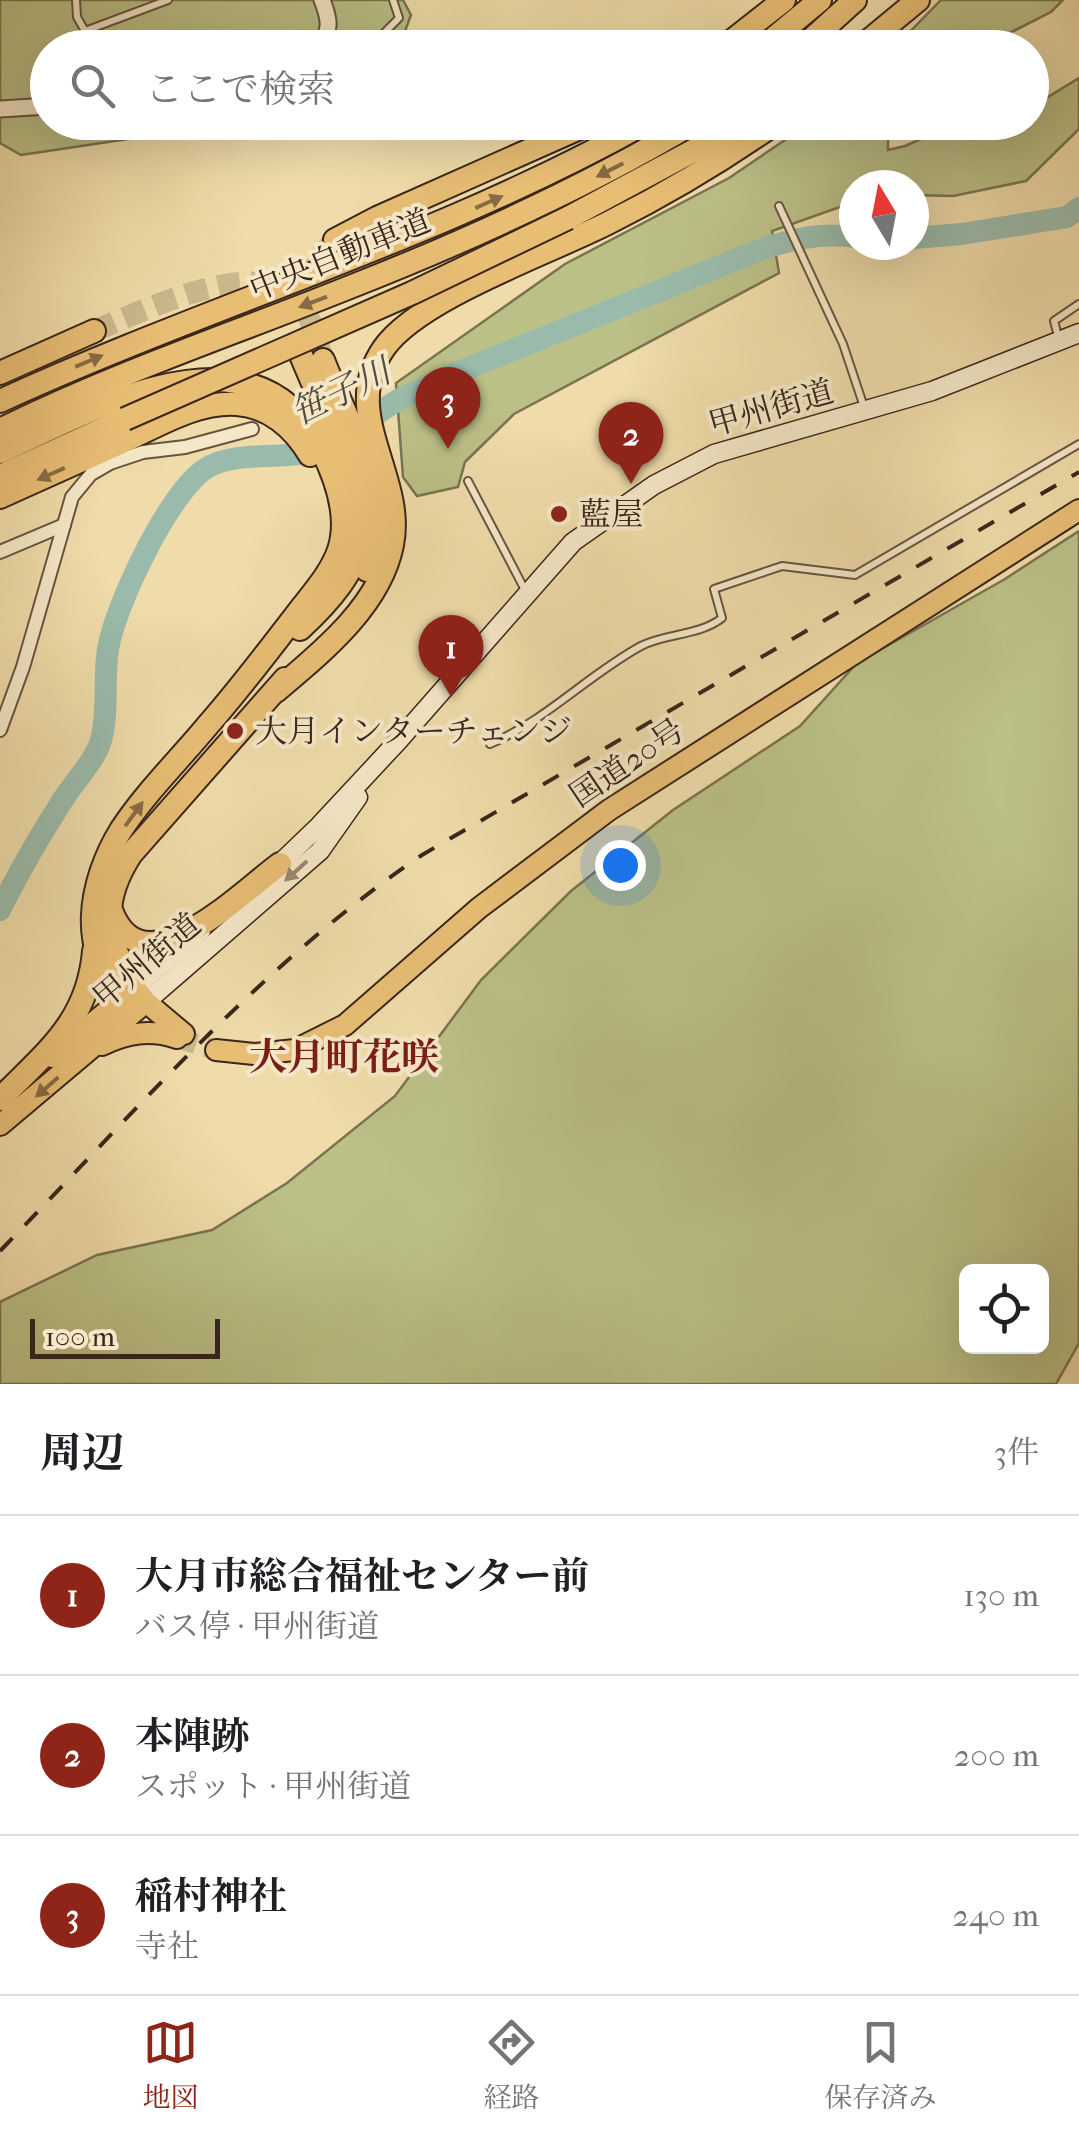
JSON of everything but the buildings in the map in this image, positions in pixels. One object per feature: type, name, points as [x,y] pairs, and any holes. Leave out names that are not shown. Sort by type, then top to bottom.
[{"type":"highway","points":[[746,30],[784,0]]},
{"type":"highway","points":[[784,30],[820,0]]},
{"type":"highway","points":[[822,30],[855,0]]},
{"type":"highway","points":[[882,30],[918,0]]},
{"type":"highway","points":[[890,30],[918,0]]},
{"type":"highway","points":[[336,240],[552,140]]},
{"type":"highway","name":"中央自動車道","points":[[0,401],[125,346],[476,208],[613,140]]},
{"type":"highway","name":"中央自動車道","points":[[0,430],[120,377],[481,232],[663,140]]},
{"type":"highway","points":[[0,476],[412,293],[568,218],[713,140]]},
{"type":"highway","points":[[355,486],[372,438],[366,402],[368,383],[383,349],[395,334],[428,309],[652,201],[749,140]]},
{"type":"highway","points":[[0,373],[94,330]]},
{"type":"highway","points":[[0,1099],[62,1038],[75,1019],[90,982],[99,880],[120,833],[138,806],[253,672],[319,611],[354,562],[362,530],[355,486],[315,364]]},
{"type":"highway","points":[[0,452],[102,408],[173,384],[200,379],[230,380],[249,383],[316,438],[355,486],[394,509],[395,527],[387,564],[366,600],[323,651],[276,690],[130,854],[112,889],[110,907],[115,953],[136,995]]},
{"type":"highway","points":[[0,497],[202,408],[239,404],[277,406]]},
{"type":"highway","name":"国道20号","points":[[216,1050],[254,1054],[294,1050],[345,1025],[478,908],[608,810],[1079,510]]},
{"type":"highway","points":[[110,907],[130,938],[166,943],[198,926],[280,864]]},
{"type":"highway","points":[[86,1052],[132,1033],[180,1036],[136,995],[110,982],[94,948]]},
{"type":"highway","name":"甲州街道","points":[[0,1125],[86,1052],[136,995]]},
{"type":"highway","name":"甲州街道","points":[[0,1099],[136,995]]},
{"type":"main road","name":"甲州街道","points":[[136,995],[280,864],[399,740],[573,542],[654,484],[714,454],[866,412],[979,374],[1079,333]]},
{"type":"main road","name":"甲州街道","points":[[136,995],[320,850],[399,740]]},
{"type":"street","points":[[322,0],[330,19],[329,30]]},
{"type":"street","points":[[0,109],[30,107]]},
{"type":"street","points":[[0,730],[72,498],[91,474],[110,462],[252,429]]},
{"type":"street","points":[[0,552],[64,526]]},
{"type":"lane","points":[[76,0],[77,17],[84,30]]},
{"type":"lane","points":[[88,30],[168,0]]},
{"type":"lane","points":[[387,30],[399,18],[393,0]]},
{"type":"lane","points":[[779,206],[842,344],[866,412]]},
{"type":"lane","points":[[1059,341],[1054,321],[1079,304]]},
{"type":"lane","points":[[490,744],[515,734],[644,644],[712,626],[722,618],[714,589],[782,566],[855,576],[1079,444]]},
{"type":"lane","points":[[468,480],[526,592]]},
{"type":"green space","points":[[0,0],[403,0],[411,15],[405,30],[30,30],[30,140],[122,140],[21,155],[0,143]]},
{"type":"green space","points":[[941,0],[1063,0],[1051,12],[1016,30],[912,30]]},
{"type":"green space","points":[[1079,78],[1079,129],[1026,181],[953,196],[929,195],[929,170],[839,170],[839,207],[772,231],[779,273],[514,414],[465,462],[458,487],[417,496],[403,477],[396,383],[565,264],[729,178],[785,140],[888,140],[888,150],[919,140],[1049,140],[1049,96]]},
{"type":"green space","points":[[1079,531],[1079,1343],[1056,1384],[0,1384],[0,1302],[97,1255],[212,1230],[287,1183],[395,1096],[481,980],[571,891],[673,810],[800,726],[857,663],[1005,579]]},
{"type":"waterway","name":"笹子川","points":[[929,237],[1067,217],[1079,208]]},
{"type":"waterway","name":"笹子川","points":[[358,426],[398,400],[456,373],[760,250],[806,237],[839,236]]},
{"type":"waterway","name":"笹子川","points":[[0,910],[47,825],[98,747],[113,630],[133,577],[162,521],[195,478],[210,466],[237,458],[295,454],[322,447]]},
{"type":"tunnel","points":[[306,283],[335,240]]},
{"type":"tunnel","points":[[94,331],[169,300],[229,284],[257,283],[281,288],[299,302],[311,322],[323,360]]},
{"type":"tunnel","points":[[177,1038],[216,1050]]},
{"type":"railway","points":[[0,1251],[253,991],[363,897],[422,855],[1079,472]]},
{"type":"place","name":"稲村神社","points":[[448,449]]},
{"type":"place","name":"本陣跡","points":[[631,484]]},
{"type":"place","name":"藍屋","points":[[559,514]]},
{"type":"place","name":"大月市総合福祉センター前","points":[[451,697]]},
{"type":"place","name":"大月インターチェンジ","points":[[235,731]]},
{"type":"district","name":"大月町花咲","points":[[344,1057]]}]
